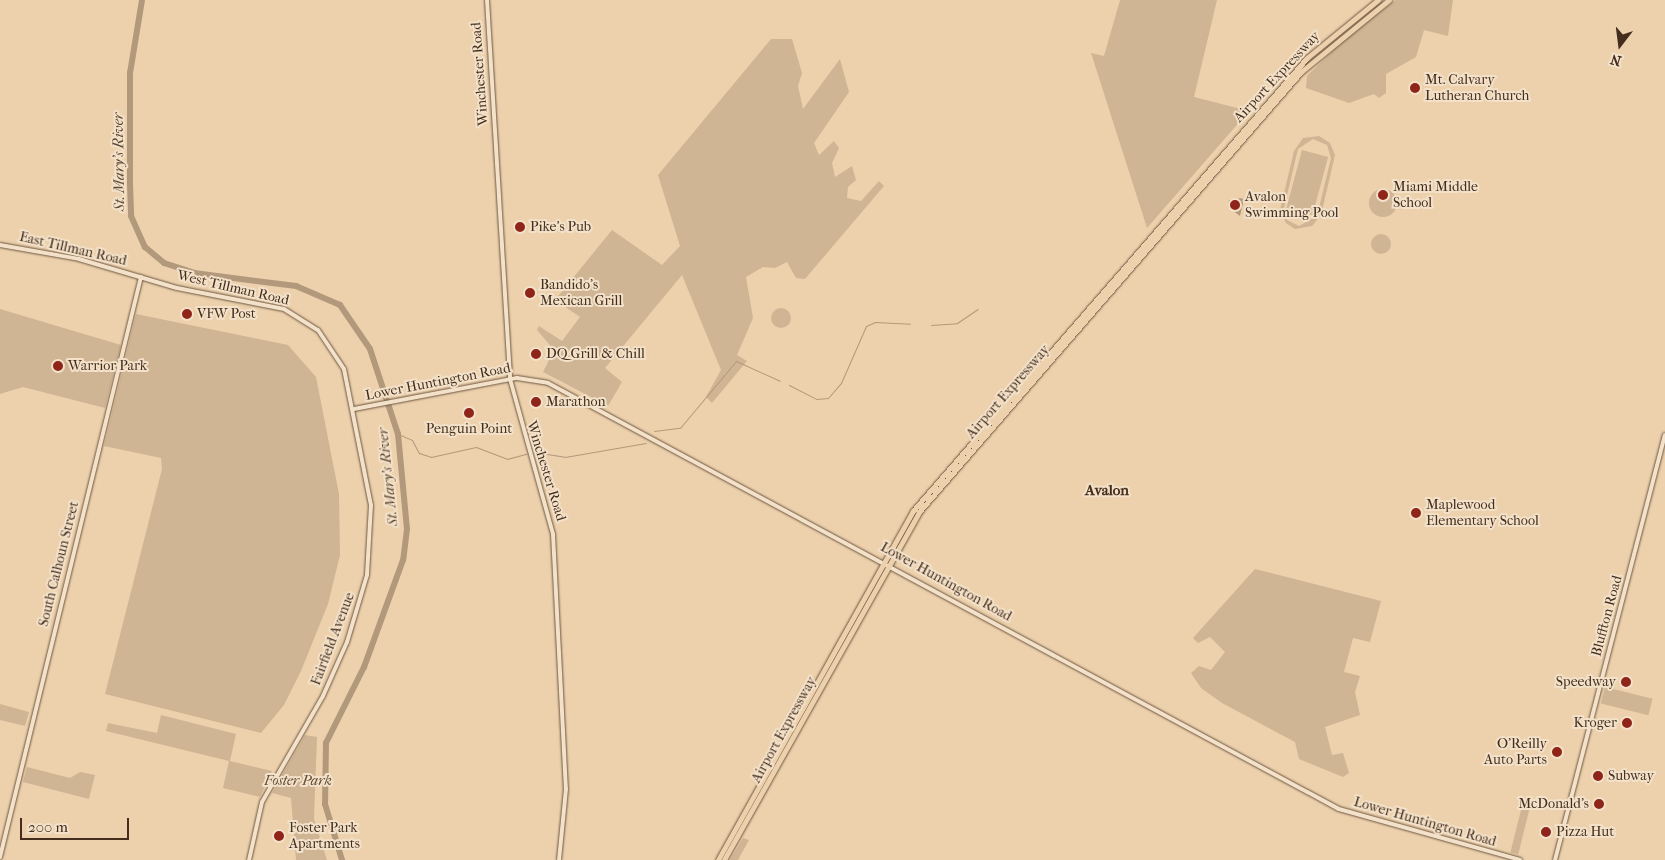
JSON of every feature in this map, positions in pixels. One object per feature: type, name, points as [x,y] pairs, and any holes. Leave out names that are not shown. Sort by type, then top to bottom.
[{"type":"main road","name":"Winchester Road","points":[[487,0],[510,379],[553,534],[566,789],[559,860]]},
{"type":"main road","name":"Airport Expressway","points":[[718,860],[882,560],[913,511],[951,464],[1307,58],[1378,0]]},
{"type":"main road","name":"Airport Expressway","points":[[724,860],[888,564],[934,494],[1302,72],[1388,0]]},
{"type":"main road","name":"East Tillman Road","points":[[0,246],[141,276]]},
{"type":"main road","name":"West Tillman Road","points":[[141,276],[271,306],[301,317],[336,352],[354,410]]},
{"type":"main road","name":"South Calhoun Street","points":[[0,857],[141,276]]},
{"type":"main road","name":"Lower Huntington Road","points":[[354,410],[510,379],[537,380],[558,387],[882,560],[1345,812],[1520,860]]},
{"type":"main road","name":"Fairfield Avenue","points":[[249,860],[262,802],[323,696],[349,635],[367,576],[371,505],[354,410]]},
{"type":"main road","name":"Bluffton Road","points":[[1554,860],[1665,435]]},
{"type":"green space","points":[[1120,0],[1217,0],[1194,97],[1249,111],[1147,228],[1091,53],[1104,56]]},
{"type":"green space","points":[[1396,0],[1453,0],[1448,36],[1424,30],[1416,57],[1386,74],[1386,93],[1379,98],[1374,94],[1349,103],[1306,88],[1307,76],[1349,35]]},
{"type":"green space","points":[[771,39],[792,39],[802,73],[798,86],[803,109],[840,59],[849,92],[814,143],[819,155],[834,141],[839,148],[832,163],[835,177],[852,166],[856,180],[848,187],[847,198],[861,201],[879,181],[884,186],[805,279],[796,278],[787,262],[775,268],[763,267],[746,277],[753,318],[737,355],[747,361],[712,403],[706,397],[721,370],[682,275],[605,368],[622,382],[608,406],[543,372],[554,350],[537,330],[539,326],[562,341],[580,317],[555,300],[612,230],[662,265],[680,246],[658,175]]},
{"type":"green space","points":[[1319,136],[1330,143],[1335,155],[1321,215],[1312,226],[1295,229],[1286,223],[1280,210],[1294,151],[1303,138]],"holes":[[[1313,139],[1327,145],[1331,158],[1317,216],[1299,226],[1287,220],[1284,208],[1298,149]]]},
{"type":"green space","points":[[1302,150],[1328,157],[1313,215],[1286,208]]},
{"type":"green space","points":[[1383,189],[1393,193],[1397,203],[1393,213],[1383,217],[1373,213],[1369,203],[1373,193]]},
{"type":"green space","points":[[1381,234],[1388,237],[1391,244],[1388,251],[1381,254],[1374,251],[1371,244],[1374,237]]},
{"type":"green space","points":[[781,308],[788,311],[791,318],[788,325],[781,328],[774,325],[771,318],[774,311]]},
{"type":"green space","name":"Warrior Park","points":[[0,309],[121,345],[105,408],[23,387],[0,394]]},
{"type":"green space","points":[[136,314],[288,345],[316,377],[339,494],[340,555],[328,604],[301,671],[284,705],[261,733],[105,694],[162,469],[161,458],[104,446]]},
{"type":"green space","points":[[1255,569],[1381,601],[1370,642],[1353,638],[1344,672],[1360,676],[1355,692],[1360,715],[1325,727],[1332,755],[1343,753],[1349,773],[1343,777],[1299,759],[1295,742],[1222,703],[1201,688],[1191,673],[1199,666],[1211,670],[1225,652],[1210,637],[1198,643],[1193,638]]},
{"type":"green space","points":[[1605,687],[1653,699],[1648,715],[1601,703]]},
{"type":"green space","points":[[0,704],[29,712],[25,726],[0,720]]},
{"type":"green space","points":[[161,715],[236,734],[230,761],[272,771],[260,797],[223,788],[229,761],[106,731],[108,723],[157,733]]},
{"type":"green space","name":"Foster Park","points":[[305,735],[317,737],[314,819],[327,860],[296,860],[291,798],[272,793]]},
{"type":"green space","points":[[27,767],[70,778],[80,772],[95,775],[89,799],[23,782]]},
{"type":"green space","points":[[1523,802],[1531,804],[1518,854],[1510,852]]},
{"type":"green space","points":[[743,838],[749,840],[738,860],[730,860]]},
{"type":"shaded area","name":"Avalon Swimming Pool","points":[[1239,198],[1244,199],[1240,216],[1228,207],[1229,200],[1237,202]]},
{"type":"waterway","name":"St. Mary's River","points":[[142,0],[130,73],[130,183],[131,216],[145,247],[164,263],[194,273],[296,286],[340,305],[370,349],[398,434],[407,529],[403,560],[364,667],[326,743],[325,804],[342,860]]},
{"type":"waterway","points":[[931,325],[957,323],[978,309]]},
{"type":"waterway","points":[[789,385],[817,399],[828,398],[841,383],[866,326],[875,322],[910,324]]},
{"type":"waterway","points":[[654,431],[680,428],[736,361],[780,381]]},
{"type":"waterway","points":[[398,434],[412,440],[419,453],[431,457],[476,447],[507,459],[526,454]]},
{"type":"waterway","points":[[534,452],[565,457],[646,443]]},
{"type":"place","name":"Mt. Calvary Lutheran Church","points":[[1415,88]]},
{"type":"place","name":"Miami Middle School","points":[[1383,195]]},
{"type":"place","name":"Avalon Swimming Pool","points":[[1235,205]]},
{"type":"place","name":"Pike's Pub","points":[[520,227]]},
{"type":"place","name":"Bandido's Mexican Grill","points":[[530,293]]},
{"type":"place","name":"VFW Post","points":[[187,314]]},
{"type":"place","name":"DQ Grill & Chill","points":[[536,354]]},
{"type":"place","name":"Warrior Park","points":[[58,366]]},
{"type":"place","name":"Marathon","points":[[536,402]]},
{"type":"place","name":"Penguin Point","points":[[469,413]]},
{"type":"place","name":"Maplewood Elementary School","points":[[1416,513]]},
{"type":"place","name":"Speedway","points":[[1626,682]]},
{"type":"place","name":"Kroger","points":[[1627,723]]},
{"type":"place","name":"O'Reilly Auto Parts","points":[[1557,752]]},
{"type":"place","name":"Subway","points":[[1598,776]]},
{"type":"place","name":"McDonald's","points":[[1599,804]]},
{"type":"place","name":"Pizza Hut","points":[[1546,832]]},
{"type":"place","name":"Foster Park Apartments","points":[[279,836]]},
{"type":"district","name":"Avalon","points":[[1107,491]]}]
